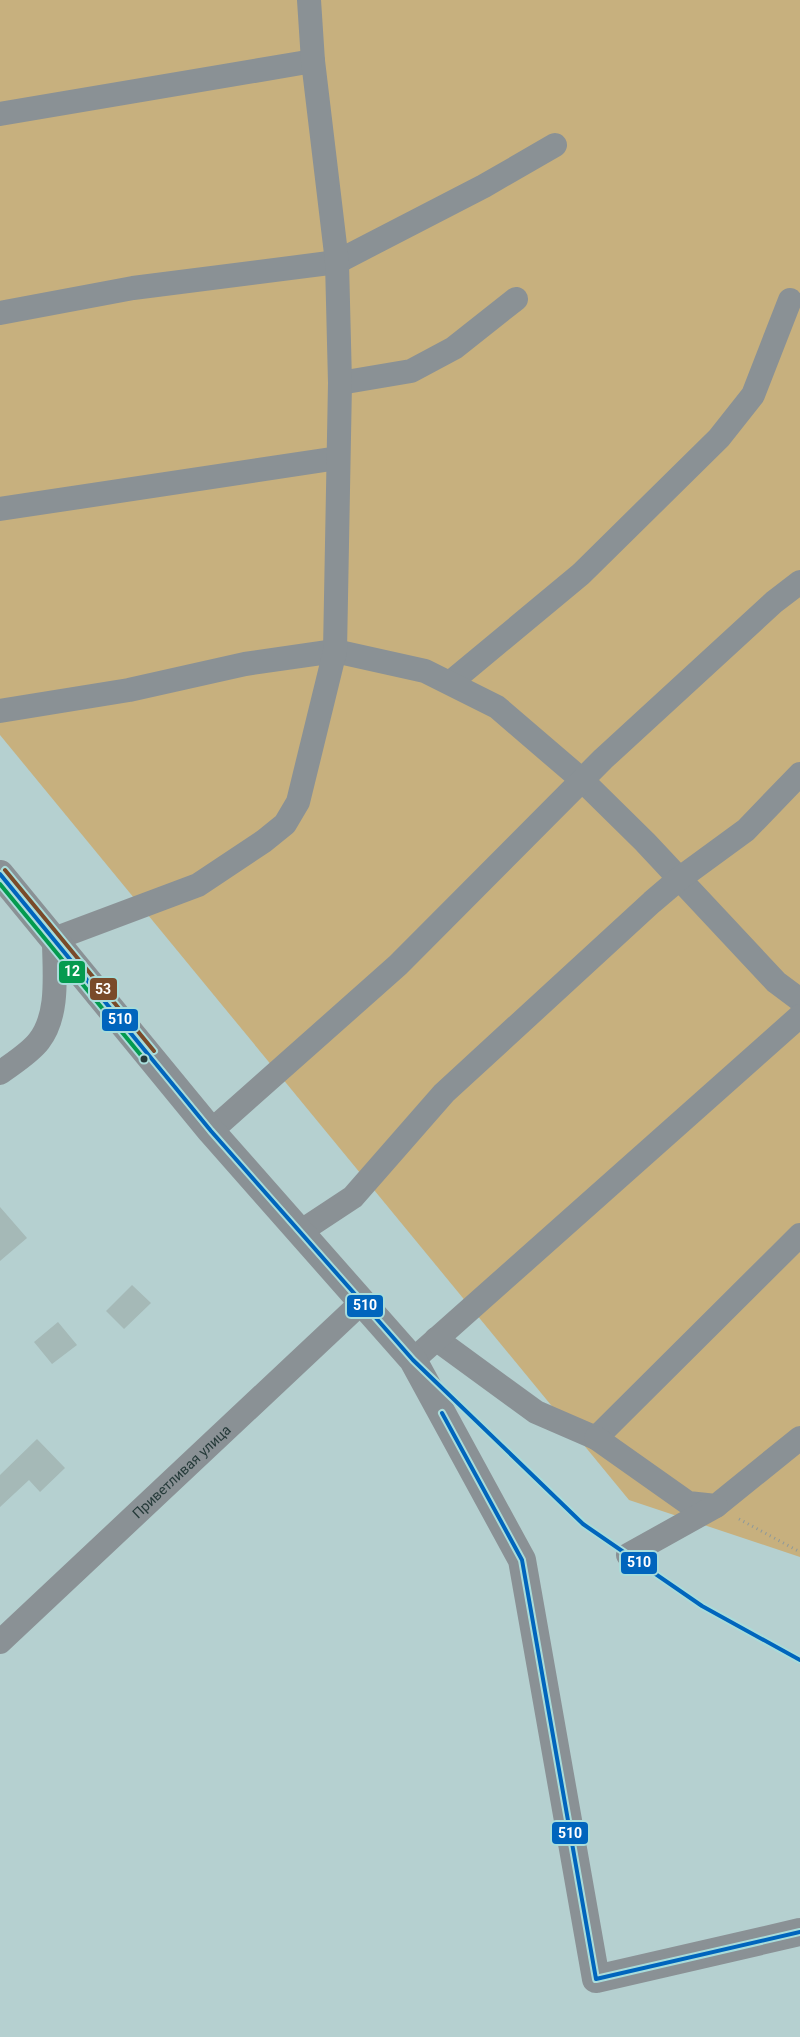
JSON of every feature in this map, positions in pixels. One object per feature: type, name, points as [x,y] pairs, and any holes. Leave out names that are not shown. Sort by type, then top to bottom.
[{"type":"street","points":[[54,939],[198,884],[264,841],[285,824],[298,802],[335,651],[340,383],[337,262],[313,61],[309,0]]},
{"type":"street","points":[[0,114],[313,61]]},
{"type":"street","points":[[0,313],[133,288],[337,262],[484,186],[555,145]]},
{"type":"street","points":[[340,383],[411,371],[454,348],[516,299]]},
{"type":"street","points":[[451,682],[581,574],[719,438],[753,395],[790,300]]},
{"type":"street","points":[[0,509],[338,458]]},
{"type":"street","points":[[211,1131],[398,965],[582,780],[774,602],[800,582]]},
{"type":"street","points":[[0,711],[129,690],[245,664],[335,651],[425,671],[451,682],[497,707],[582,780],[776,982],[800,1000]]},
{"type":"street","points":[[300,1232],[353,1197],[444,1092],[679,879],[746,830],[800,774]]},
{"type":"street","points":[[0,874],[211,1131],[413,1360],[522,1560],[596,1979],[800,1932]]},
{"type":"street","points":[[0,1073],[39,1042],[49,1021],[54,993],[54,939]]},
{"type":"street","points":[[413,1360],[800,1016]]},
{"type":"street","points":[[596,1438],[800,1235]]},
{"type":"street","name":"Приветливая улица","points":[[0,1642],[362,1302]]},
{"type":"street","points":[[436,1339],[536,1412],[596,1438],[688,1503],[716,1506]]},
{"type":"street","points":[[628,1555],[716,1506],[800,1438]]},
{"type":"path","points":[[716,1506],[800,1552]]},
{"type":"shaded area","points":[[0,0],[800,0],[800,1557],[629,1500],[0,735]]},
{"type":"building","points":[[0,1207],[27,1238],[0,1261]]},
{"type":"building","points":[[132,1285],[151,1303],[124,1329],[106,1311]]},
{"type":"building","points":[[58,1322],[77,1345],[52,1364],[34,1342]]},
{"type":"building","points":[[37,1439],[65,1468],[40,1492],[29,1480],[0,1507],[0,1475]]},
{"type":"transit line","name":"53","points":[[5,870],[154,1051]]},
{"type":"transit line","name":"510","points":[[0,874],[211,1131],[413,1360],[583,1524],[702,1606],[800,1660]]},
{"type":"transit line","name":"12","points":[[0,884],[144,1059]]},
{"type":"transit line","name":"510","points":[[442,1413],[522,1560],[596,1979]]},
{"type":"transit line","name":"510","points":[[596,1979],[800,1932]]}]
